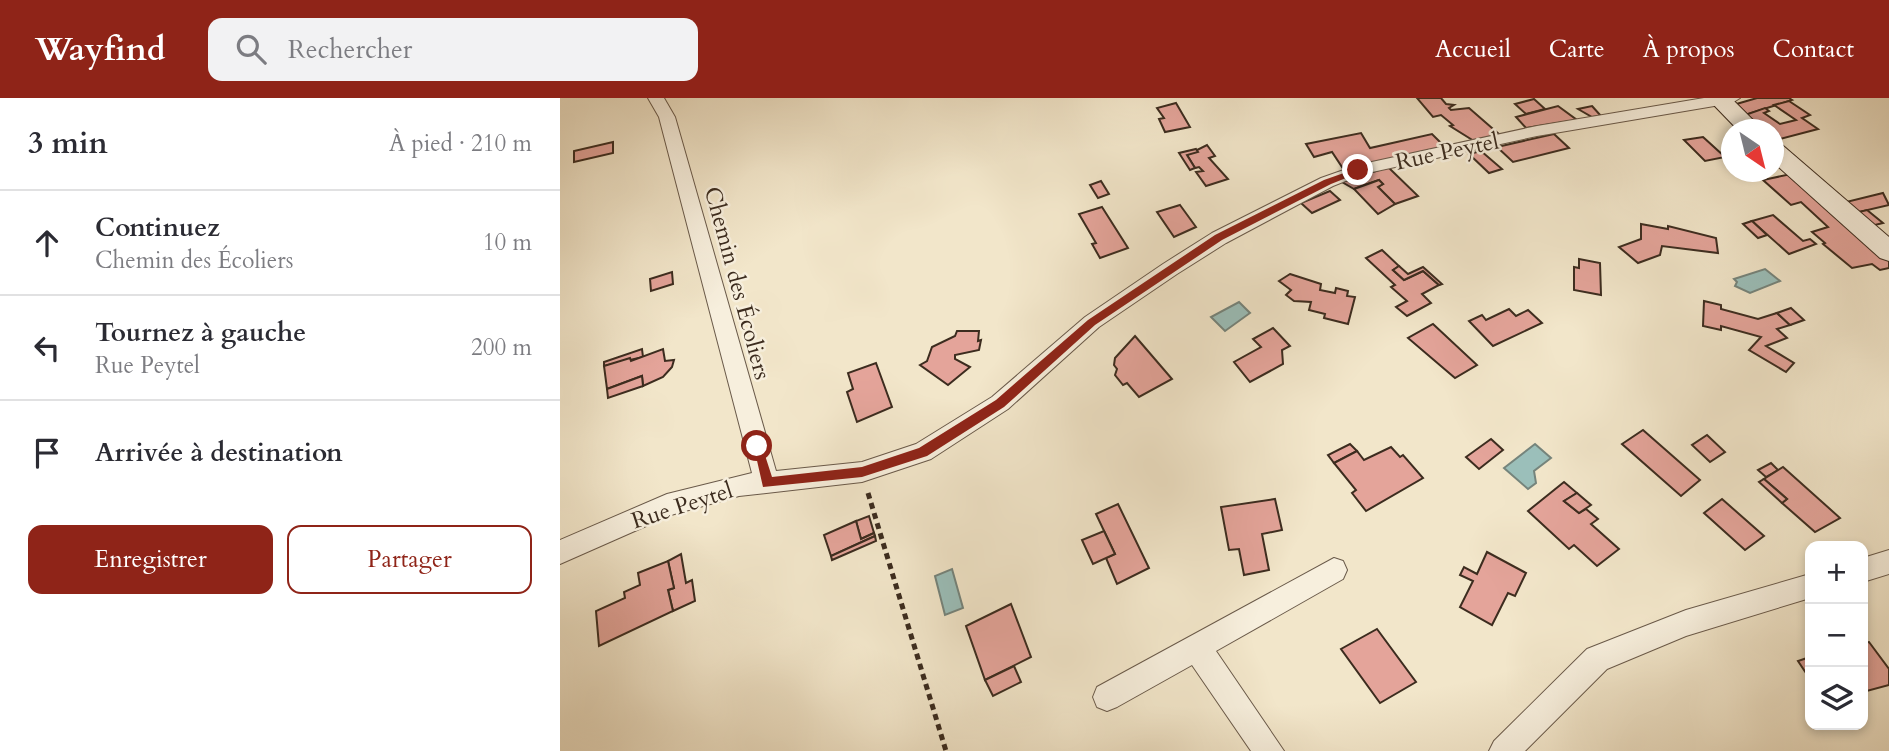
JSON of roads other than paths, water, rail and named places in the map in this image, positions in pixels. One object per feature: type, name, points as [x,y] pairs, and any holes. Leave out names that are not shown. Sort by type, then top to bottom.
[{"type":"main road","points":[[1723,99],[1742,119]]},
{"type":"main road","points":[[1784,159],[1889,252]]},
{"type":"street","name":"Chemin des Écoliers","points":[[656,98],[667,117],[767,483]]},
{"type":"street","name":"Rue Peytel","points":[[560,552],[667,505],[739,485],[862,472],[923,452],[1000,403],[1091,322],[1170,269],[1219,238],[1328,182],[1358,170],[1537,131],[1723,99]]},
{"type":"street","points":[[1868,568],[1889,562]]},
{"type":"street","points":[[1107,697],[1334,570]]},
{"type":"street","points":[[1504,751],[1597,659],[1686,623],[1805,587]]},
{"type":"street","points":[[1196,647],[1269,751]]},
{"type":"water","points":[[1765,269],[1780,281],[1750,293],[1735,286],[1737,282],[1734,279]]},
{"type":"water","points":[[1239,302],[1250,313],[1225,331],[1211,317]]},
{"type":"water","points":[[1535,444],[1551,458],[1534,471],[1536,483],[1528,489],[1504,468]]},
{"type":"water","points":[[952,569],[963,608],[945,615],[935,576]]}]
